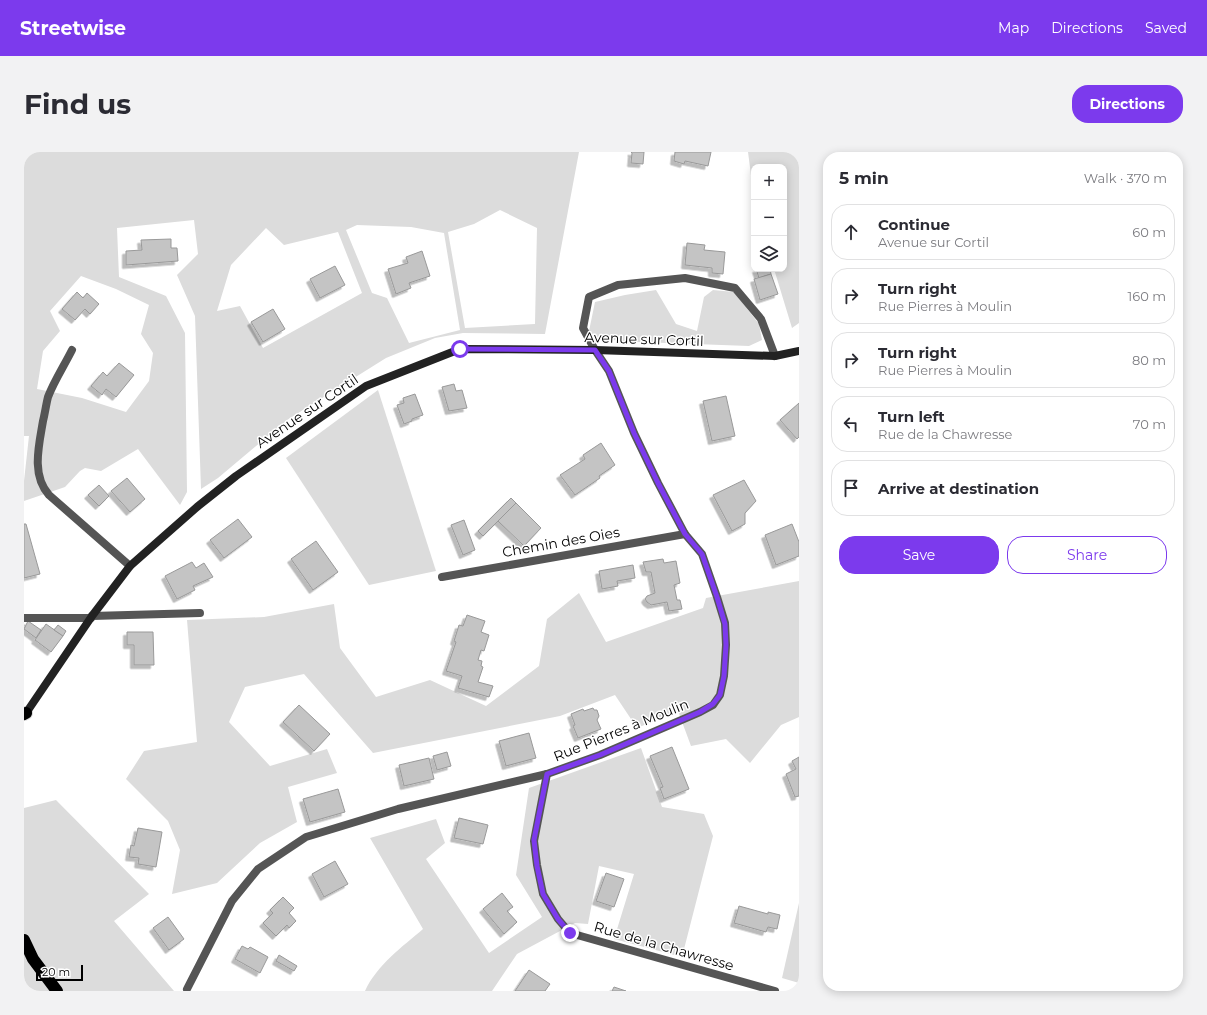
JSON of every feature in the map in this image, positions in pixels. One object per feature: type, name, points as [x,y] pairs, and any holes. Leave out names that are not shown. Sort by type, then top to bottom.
[{"type":"highway","points":[[24,940],[33,959],[57,991]]},
{"type":"main road","name":"Avenue sur Cortil","points":[[25,714],[91,617],[130,566],[197,507],[236,476],[366,386],[460,349],[595,350],[775,356],[799,351]]},
{"type":"street","name":"Rue Pierres à Moulin","points":[[187,989],[232,901],[258,869],[306,837],[398,809],[547,774],[600,755],[700,712],[713,704],[720,695],[724,676],[726,645],[725,624],[717,597],[702,554],[685,534],[658,483],[634,433],[609,371],[583,328],[589,297],[618,286],[685,278],[735,288],[761,319],[775,356]]},
{"type":"street","points":[[72,350],[48,398],[37,452],[38,470],[45,490],[49,495],[130,566]]},
{"type":"street","name":"Chemin des Oies","points":[[442,577],[685,534]]},
{"type":"street","points":[[24,618],[200,613]]},
{"type":"street","name":"Rue de la Chawresse","points":[[547,774],[534,840],[537,866],[543,894],[558,919],[570,933],[775,991]]},
{"type":"shaded area","points":[[24,152],[579,152],[545,334],[463,333],[435,338],[386,358],[287,420],[218,478],[201,489],[195,316],[177,275],[198,254],[194,220],[117,228],[119,277],[166,296],[185,333],[187,492],[180,505],[138,449],[101,471],[85,468],[80,471],[65,487],[24,501],[24,481],[29,436],[24,436]],"holes":[[[500,210],[537,228],[535,324],[465,328],[448,232],[474,224]],[[357,225],[411,227],[444,233],[460,330],[409,343],[387,298],[372,293],[346,230]],[[266,228],[284,245],[338,232],[362,293],[263,348],[240,306],[217,311],[231,265]],[[81,276],[116,289],[149,305],[141,334],[153,353],[149,381],[126,412],[82,398],[37,389],[43,351],[60,331],[50,311]]]},
{"type":"shaded area","points":[[748,152],[799,152],[799,323],[792,328],[775,272],[787,272],[787,164],[751,164],[751,175]]},
{"type":"shaded area","points":[[656,290],[676,324],[697,331],[704,297],[713,290],[734,292],[759,324],[762,340],[749,346],[639,342],[598,339],[589,331],[595,302]]},
{"type":"shaded area","points":[[378,390],[436,571],[369,585],[286,458]]},
{"type":"shaded area","points":[[799,581],[799,717],[781,725],[750,763],[726,739],[691,746],[678,711],[637,728],[615,695],[560,716],[373,753],[304,674],[245,687],[229,722],[270,766],[327,749],[337,773],[288,787],[297,822],[260,843],[217,883],[172,894],[180,850],[168,821],[126,779],[144,751],[197,742],[187,620],[264,617],[334,604],[340,648],[376,697],[430,680],[486,706],[539,666],[547,619],[579,593],[606,642],[703,608],[706,598]]},
{"type":"shaded area","points":[[641,748],[662,807],[704,814],[713,836],[682,957],[614,939],[634,874],[599,866],[588,924],[575,923],[517,954],[492,991],[365,991],[376,973],[383,965],[423,929],[370,838],[436,819],[445,843],[426,859],[489,953],[542,917],[516,875],[529,788]]},
{"type":"shaded area","points":[[56,800],[149,894],[114,921],[174,991],[24,991],[24,808]]},
{"type":"shaded area","points":[[799,903],[799,983],[782,978]]},
{"type":"building","points":[[631,152],[644,152],[643,164],[631,163]]},
{"type":"building","points":[[675,152],[711,152],[708,166],[685,161],[684,164],[674,161]]},
{"type":"building","points":[[171,239],[171,248],[177,248],[178,261],[126,265],[126,251],[142,250],[141,240]]},
{"type":"building","points":[[687,243],[705,245],[704,250],[725,252],[723,274],[712,273],[712,268],[685,265]]},
{"type":"building","points":[[422,251],[430,276],[409,283],[411,288],[396,294],[388,269],[408,263],[406,257]]},
{"type":"building","points":[[335,266],[345,285],[320,298],[310,279]]},
{"type":"building","points":[[757,272],[771,272],[771,274],[759,278]]},
{"type":"building","points":[[771,274],[778,294],[760,300],[754,279]]},
{"type":"building","points":[[77,292],[83,298],[87,293],[99,304],[90,314],[85,309],[75,320],[62,309]]},
{"type":"building","points":[[273,309],[285,329],[263,342],[251,322]]},
{"type":"building","points":[[119,363],[134,375],[116,397],[106,389],[102,395],[91,386],[103,372],[107,376]]},
{"type":"building","points":[[454,384],[456,391],[462,390],[467,408],[449,411],[442,387]]},
{"type":"building","points":[[415,394],[423,415],[404,424],[397,405],[404,403],[403,398]]},
{"type":"building","points":[[726,396],[735,436],[712,441],[703,401]]},
{"type":"building","points":[[799,403],[799,437],[797,439],[780,420]]},
{"type":"building","points":[[601,443],[615,465],[599,476],[600,478],[575,495],[560,475],[585,459],[583,455]]},
{"type":"building","points":[[127,478],[145,499],[130,512],[111,491]]},
{"type":"building","points":[[744,480],[756,501],[745,513],[745,524],[732,531],[713,495]]},
{"type":"building","points":[[99,485],[109,496],[99,506],[88,495]]},
{"type":"building","points":[[511,498],[516,503],[483,536],[478,531]]},
{"type":"building","points":[[516,503],[541,528],[524,546],[498,521]]},
{"type":"building","points":[[238,519],[252,537],[224,558],[210,540]]},
{"type":"building","points":[[464,520],[475,550],[463,555],[451,525]]},
{"type":"building","points":[[24,524],[26,524],[40,574],[24,578]]},
{"type":"building","points":[[792,524],[799,542],[799,556],[776,565],[765,535]]},
{"type":"building","points":[[316,541],[338,572],[313,590],[291,559]]},
{"type":"building","points":[[663,559],[664,563],[676,561],[680,583],[674,585],[677,600],[680,600],[682,609],[669,611],[667,602],[651,605],[645,599],[647,596],[655,593],[651,572],[646,572],[643,562]]},
{"type":"building","points":[[192,562],[196,568],[204,563],[213,577],[193,586],[195,590],[177,599],[165,576]]},
{"type":"building","points":[[633,565],[635,578],[617,581],[618,586],[602,589],[599,571]]},
{"type":"building","points":[[467,615],[485,621],[481,632],[489,635],[484,651],[481,650],[478,660],[482,661],[481,666],[483,667],[478,682],[493,686],[489,697],[458,688],[462,676],[446,671],[456,642],[454,641],[459,625],[463,626]]},
{"type":"building","points":[[28,621],[41,630],[36,638],[24,629]]},
{"type":"building","points":[[46,624],[63,636],[51,652],[35,640]]},
{"type":"building","points":[[58,625],[66,631],[63,636],[54,630]]},
{"type":"building","points":[[127,632],[153,632],[154,665],[134,665],[134,645],[127,645]]},
{"type":"building","points":[[299,705],[330,734],[314,751],[283,722]]},
{"type":"building","points":[[593,708],[594,710],[597,710],[599,716],[597,720],[601,729],[578,738],[573,726],[575,725],[571,714],[583,709],[584,711]]},
{"type":"building","points":[[529,733],[536,758],[506,766],[499,741]]},
{"type":"building","points":[[672,747],[689,789],[664,799],[660,788],[663,787],[650,756]]},
{"type":"building","points":[[447,752],[451,766],[437,770],[433,756]]},
{"type":"building","points":[[799,757],[799,796],[795,797],[786,774],[796,769],[792,761]]},
{"type":"building","points":[[429,758],[434,779],[404,786],[399,765]]},
{"type":"building","points":[[338,789],[345,812],[310,822],[303,799]]},
{"type":"building","points":[[459,818],[488,825],[483,844],[454,838]]},
{"type":"building","points":[[138,828],[162,832],[156,867],[138,864],[139,858],[129,857],[131,845],[134,846]]},
{"type":"building","points":[[335,861],[348,884],[324,897],[312,874]]},
{"type":"building","points":[[606,873],[624,879],[614,907],[596,901]]},
{"type":"building","points":[[502,893],[513,907],[507,911],[517,922],[504,934],[483,909]]},
{"type":"building","points":[[283,897],[294,908],[289,913],[296,921],[289,928],[287,925],[276,936],[263,923],[273,913],[270,910]]},
{"type":"building","points":[[739,906],[768,914],[768,912],[780,915],[777,929],[768,927],[766,932],[734,923]]},
{"type":"building","points":[[168,917],[184,939],[169,950],[153,928]]},
{"type":"building","points":[[242,946],[248,949],[250,947],[268,957],[260,973],[235,959]]},
{"type":"building","points":[[279,955],[297,966],[294,971],[276,961]]},
{"type":"building","points":[[529,970],[550,984],[545,991],[515,991]]},
{"type":"building","points":[[614,987],[626,991],[612,991]]},
{"type":"route","points":[[460,349],[595,350],[609,371],[634,433],[658,483],[685,534],[702,554],[725,624],[726,645],[724,676],[720,695],[713,704],[700,712],[600,755],[547,774],[534,840],[537,866],[543,894],[558,919],[570,933]]}]
